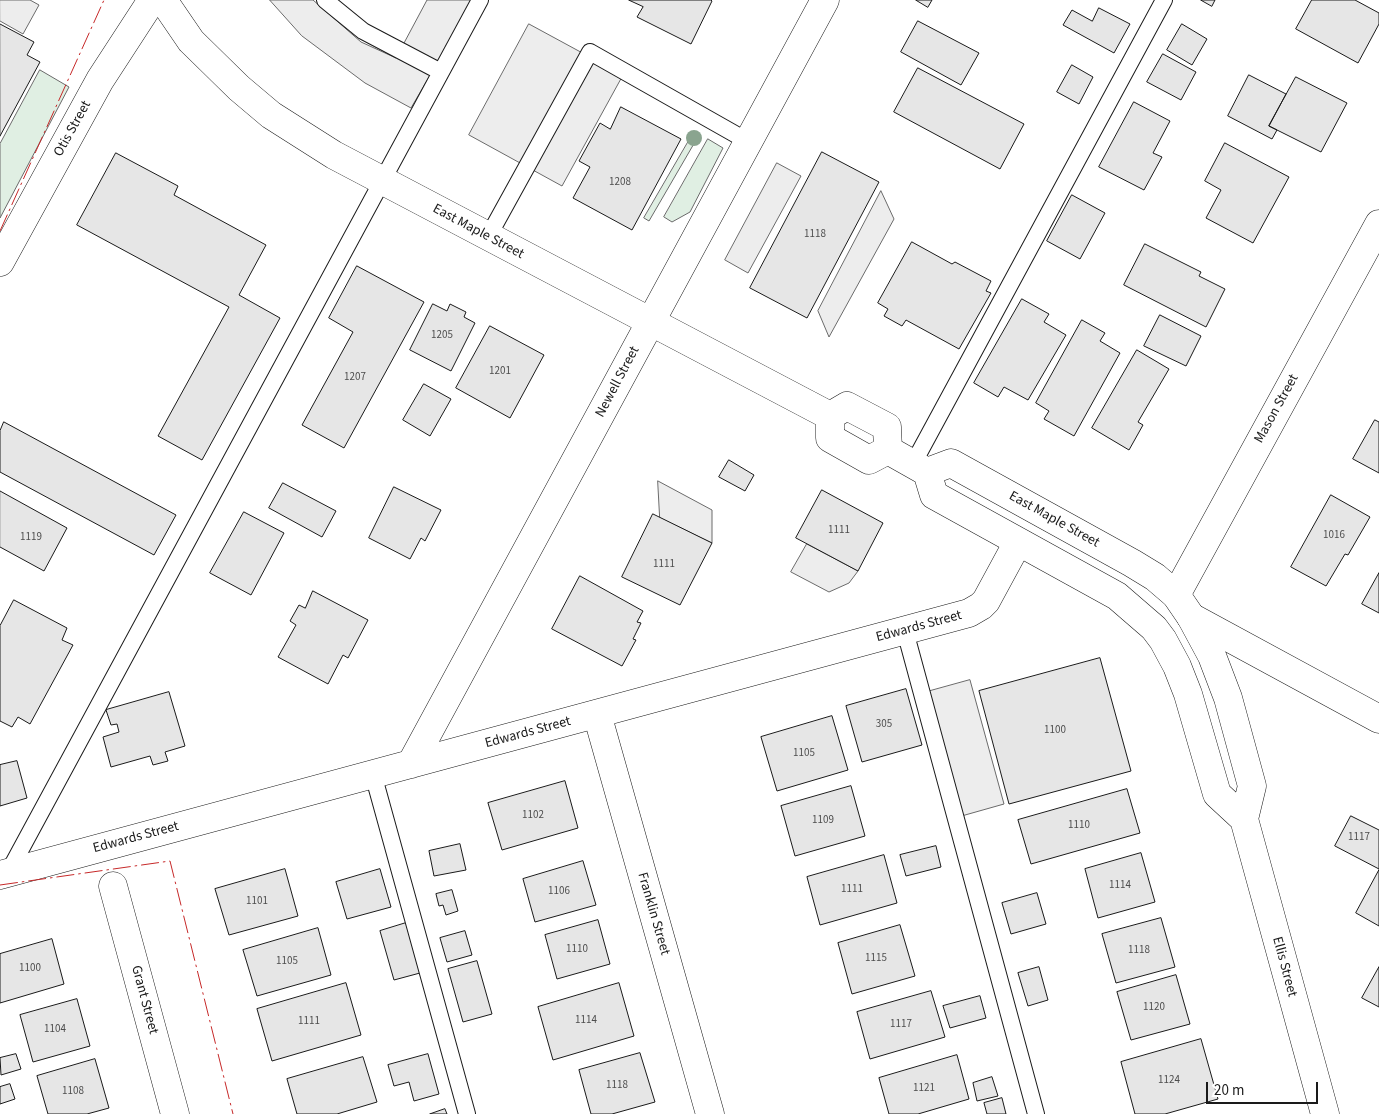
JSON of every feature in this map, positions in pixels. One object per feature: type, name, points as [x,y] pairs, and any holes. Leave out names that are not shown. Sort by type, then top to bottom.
[{"type":"street","name":"Otis Street","points":[[0,262],[97,86],[152,0]]},
{"type":"street","name":"East Maple Street","points":[[163,0],[191,41],[239,88],[271,115],[334,155],[830,416]]},
{"type":"street","name":"Newell Street","points":[[411,764],[826,0]]},
{"type":"street","name":"Mason Street","points":[[1176,595],[1379,224]]},
{"type":"street","points":[[847,406],[887,427],[888,450],[870,460],[830,438],[830,416],[847,406]]},
{"type":"street","points":[[888,450],[920,468],[934,496],[1117,596],[1154,628],[1177,666],[1188,694],[1217,794],[1244,819]]},
{"type":"street","name":"East Maple Street","points":[[920,468],[951,464],[1132,563],[1154,577],[1176,595]]},
{"type":"street","name":"Edwards Street","points":[[4,874],[969,613],[982,606],[986,601],[1018,542]]},
{"type":"street","name":"Ellis Street","points":[[1176,595],[1191,617],[1212,656],[1228,698],[1252,786],[1244,819],[1325,1114]]},
{"type":"street","points":[[1191,617],[1379,719]]},
{"type":"street","name":"Franklin Street","points":[[597,714],[710,1114]]},
{"type":"street","name":"Grant Street","points":[[112,886],[175,1114]]},
{"type":"lane","points":[[325,0],[363,31],[441,72]]},
{"type":"lane","points":[[4,874],[480,0]]},
{"type":"lane","points":[[920,468],[1164,0]]},
{"type":"lane","points":[[488,237],[590,52],[749,142]]},
{"type":"lane","points":[[905,631],[1036,1114]]},
{"type":"lane","points":[[373,774],[467,1114]]},
{"type":"green space","points":[[40,70],[69,87],[0,218],[0,144]]},
{"type":"green space","points":[[694,132],[699,135],[649,221],[644,218]]},
{"type":"green space","points":[[708,139],[723,148],[690,212],[672,222],[664,217]]},
{"type":"shaded area","points":[[0,0],[30,0],[39,5],[23,34],[0,21]]},
{"type":"shaded area","points":[[270,0],[313,0],[361,42],[396,58],[427,0],[474,0],[411,108],[365,83],[302,36]]},
{"type":"shaded area","points":[[529,24],[623,75],[562,186],[469,135]]},
{"type":"shaded area","points":[[777,163],[801,176],[748,273],[725,260]]},
{"type":"shaded area","points":[[881,191],[894,219],[829,337],[818,311]]},
{"type":"shaded area","points":[[658,481],[712,510],[712,543],[660,518]]},
{"type":"shaded area","points":[[807,544],[858,571],[849,583],[829,592],[791,572]]},
{"type":"shaded area","points":[[970,680],[1004,804],[958,817],[923,693]]},
{"type":"building","points":[[629,0],[712,1],[691,44],[637,17],[643,7]]},
{"type":"building","points":[[916,0],[932,0],[928,7]]},
{"type":"building","points":[[1201,0],[1215,0],[1212,6]]},
{"type":"building","points":[[1312,0],[1355,0],[1379,13],[1379,24],[1358,63],[1296,29]]},
{"type":"building","points":[[1099,8],[1130,24],[1114,53],[1063,25],[1072,10],[1092,21]]},
{"type":"building","points":[[918,21],[979,53],[961,85],[901,52]]},
{"type":"building","points":[[0,24],[34,42],[27,55],[40,62],[0,136]]},
{"type":"building","points":[[1182,24],[1207,39],[1192,65],[1167,50]]},
{"type":"building","points":[[1163,54],[1196,72],[1181,100],[1147,82]]},
{"type":"building","points":[[1072,65],[1093,77],[1079,104],[1057,92]]},
{"type":"building","points":[[918,68],[1024,124],[1000,169],[894,112]]},
{"type":"building","points":[[1249,75],[1286,94],[1269,126],[1277,130],[1272,139],[1228,116]]},
{"type":"building","points":[[1296,77],[1347,103],[1321,152],[1269,126]]},
{"type":"building","points":[[1134,102],[1170,121],[1153,153],[1162,157],[1144,190],[1099,167]]},
{"type":"building","points":[[621,107],[681,139],[632,230],[573,198],[590,167],[579,161],[600,123],[610,129]]},
{"type":"building","points":[[1225,143],[1289,177],[1253,243],[1206,218],[1221,190],[1205,181]]},
{"type":"building","points":[[822,152],[879,182],[807,318],[750,288]]},
{"type":"building","points":[[116,153],[178,186],[174,195],[266,245],[239,295],[280,318],[202,460],[158,436],[229,307],[77,225]]},
{"type":"building","points":[[1072,195],[1105,213],[1080,259],[1047,241]]},
{"type":"building","points":[[912,242],[952,264],[955,262],[991,281],[986,291],[991,293],[959,349],[906,320],[902,326],[884,316],[888,309],[878,303]]},
{"type":"building","points":[[1145,244],[1201,272],[1199,276],[1225,289],[1206,327],[1124,285]]},
{"type":"building","points":[[357,266],[424,302],[344,448],[302,425],[353,332],[329,318]]},
{"type":"building","points":[[1022,299],[1049,314],[1044,322],[1066,335],[1028,400],[1004,387],[998,397],[974,383]]},
{"type":"building","points":[[433,304],[447,311],[450,304],[466,312],[464,317],[475,323],[451,371],[410,350]]},
{"type":"building","points":[[1160,315],[1201,336],[1186,366],[1144,346]]},
{"type":"building","points":[[1082,320],[1105,333],[1100,341],[1120,353],[1074,436],[1044,419],[1049,411],[1036,403]]},
{"type":"building","points":[[490,326],[544,355],[510,418],[456,388]]},
{"type":"building","points":[[1137,350],[1169,369],[1138,422],[1143,425],[1129,450],[1092,428]]},
{"type":"building","points":[[424,384],[451,399],[430,436],[403,420]]},
{"type":"building","points":[[1375,420],[1379,422],[1379,473],[1353,459]]},
{"type":"building","points":[[4,422],[176,515],[154,555],[0,472],[0,431]]},
{"type":"building","points":[[729,460],[754,475],[745,491],[719,477]]},
{"type":"building","points":[[283,483],[336,511],[322,537],[269,508]]},
{"type":"building","points":[[394,487],[441,510],[425,541],[421,538],[410,559],[369,538]]},
{"type":"building","points":[[822,490],[883,523],[858,571],[796,538]]},
{"type":"building","points":[[0,491],[67,528],[44,571],[0,547]]},
{"type":"building","points":[[1331,495],[1370,517],[1348,555],[1345,554],[1326,586],[1291,567]]},
{"type":"building","points":[[244,512],[284,533],[251,595],[210,573]]},
{"type":"building","points":[[653,514],[712,543],[680,605],[622,577]]},
{"type":"building","points":[[1379,573],[1379,613],[1362,604]]},
{"type":"building","points":[[580,576],[643,611],[637,622],[641,623],[633,639],[636,640],[622,666],[552,629]]},
{"type":"building","points":[[313,591],[368,620],[348,658],[343,655],[328,684],[278,657],[296,625],[290,621],[299,605],[305,608]]},
{"type":"building","points":[[14,600],[67,628],[62,640],[73,645],[30,724],[18,717],[12,727],[0,721],[0,626]]},
{"type":"building","points":[[1100,658],[1131,771],[1009,804],[979,691]]},
{"type":"building","points":[[906,689],[922,745],[862,762],[846,706]]},
{"type":"building","points":[[169,692],[185,746],[165,752],[168,761],[153,765],[150,756],[111,767],[103,737],[119,732],[117,724],[111,725],[106,710]]},
{"type":"building","points":[[832,716],[848,770],[777,791],[761,737]]},
{"type":"building","points":[[17,761],[27,798],[0,806],[0,765]]},
{"type":"building","points":[[565,781],[578,828],[502,850],[488,803]]},
{"type":"building","points":[[851,786],[865,836],[795,856],[781,806]]},
{"type":"building","points":[[1127,789],[1140,833],[1031,864],[1018,820]]},
{"type":"building","points":[[1351,816],[1379,830],[1379,869],[1335,846]]},
{"type":"building","points":[[460,844],[466,870],[434,876],[429,851]]},
{"type":"building","points":[[936,846],[941,867],[906,876],[900,855]]},
{"type":"building","points":[[1141,853],[1155,902],[1098,918],[1085,869]]},
{"type":"building","points":[[884,855],[897,903],[820,925],[807,877]]},
{"type":"building","points":[[583,861],[596,905],[535,922],[523,879]]},
{"type":"building","points":[[285,869],[298,916],[229,935],[215,889]]},
{"type":"building","points":[[380,869],[391,907],[347,919],[336,882]]},
{"type":"building","points":[[1379,870],[1379,926],[1356,913]]},
{"type":"building","points":[[452,890],[458,911],[446,915],[443,905],[439,906],[436,894]]},
{"type":"building","points":[[1037,893],[1046,924],[1011,934],[1002,903]]},
{"type":"building","points":[[1161,918],[1175,967],[1116,983],[1102,934]]},
{"type":"building","points":[[598,920],[610,964],[557,979],[545,935]]},
{"type":"building","points":[[406,923],[420,973],[394,980],[380,931]]},
{"type":"building","points":[[900,925],[915,976],[852,994],[838,943]]},
{"type":"building","points":[[318,928],[331,975],[257,996],[243,950]]},
{"type":"building","points":[[465,931],[472,955],[447,962],[440,938]]},
{"type":"building","points":[[52,939],[64,984],[0,1003],[0,954]]},
{"type":"building","points":[[477,961],[492,1014],[463,1022],[448,969]]},
{"type":"building","points":[[1039,967],[1048,1000],[1028,1006],[1018,973]]},
{"type":"building","points":[[1379,967],[1379,1007],[1362,998]]},
{"type":"building","points":[[1176,975],[1190,1024],[1131,1040],[1117,992]]},
{"type":"building","points":[[346,983],[361,1035],[272,1061],[257,1009]]},
{"type":"building","points":[[619,983],[634,1036],[553,1060],[538,1007]]},
{"type":"building","points":[[931,991],[945,1037],[870,1059],[857,1012]]},
{"type":"building","points":[[980,996],[986,1018],[950,1028],[943,1006]]},
{"type":"building","points":[[77,999],[90,1046],[33,1062],[20,1015]]},
{"type":"building","points":[[1201,1039],[1218,1099],[1165,1114],[1135,1114],[1121,1062]]},
{"type":"building","points":[[640,1053],[655,1102],[612,1114],[591,1114],[579,1070]]},
{"type":"building","points":[[16,1054],[21,1069],[1,1075],[0,1058]]},
{"type":"building","points":[[428,1054],[439,1094],[414,1101],[409,1082],[394,1086],[388,1065]]},
{"type":"building","points":[[957,1055],[969,1099],[918,1114],[889,1114],[879,1078]]},
{"type":"building","points":[[363,1057],[377,1102],[337,1114],[297,1114],[287,1079]]},
{"type":"building","points":[[95,1059],[109,1108],[87,1114],[48,1114],[37,1076]]},
{"type":"building","points":[[992,1077],[998,1096],[977,1101],[973,1083]]},
{"type":"building","points":[[10,1084],[15,1099],[0,1104],[0,1087]]},
{"type":"building","points":[[1002,1098],[1006,1114],[987,1114],[984,1103]]},
{"type":"building","points":[[445,1109],[447,1114],[430,1114]]},
{"type":"power","points":[[0,231],[104,0]]},
{"type":"power","points":[[0,885],[170,861],[233,1114]]}]
